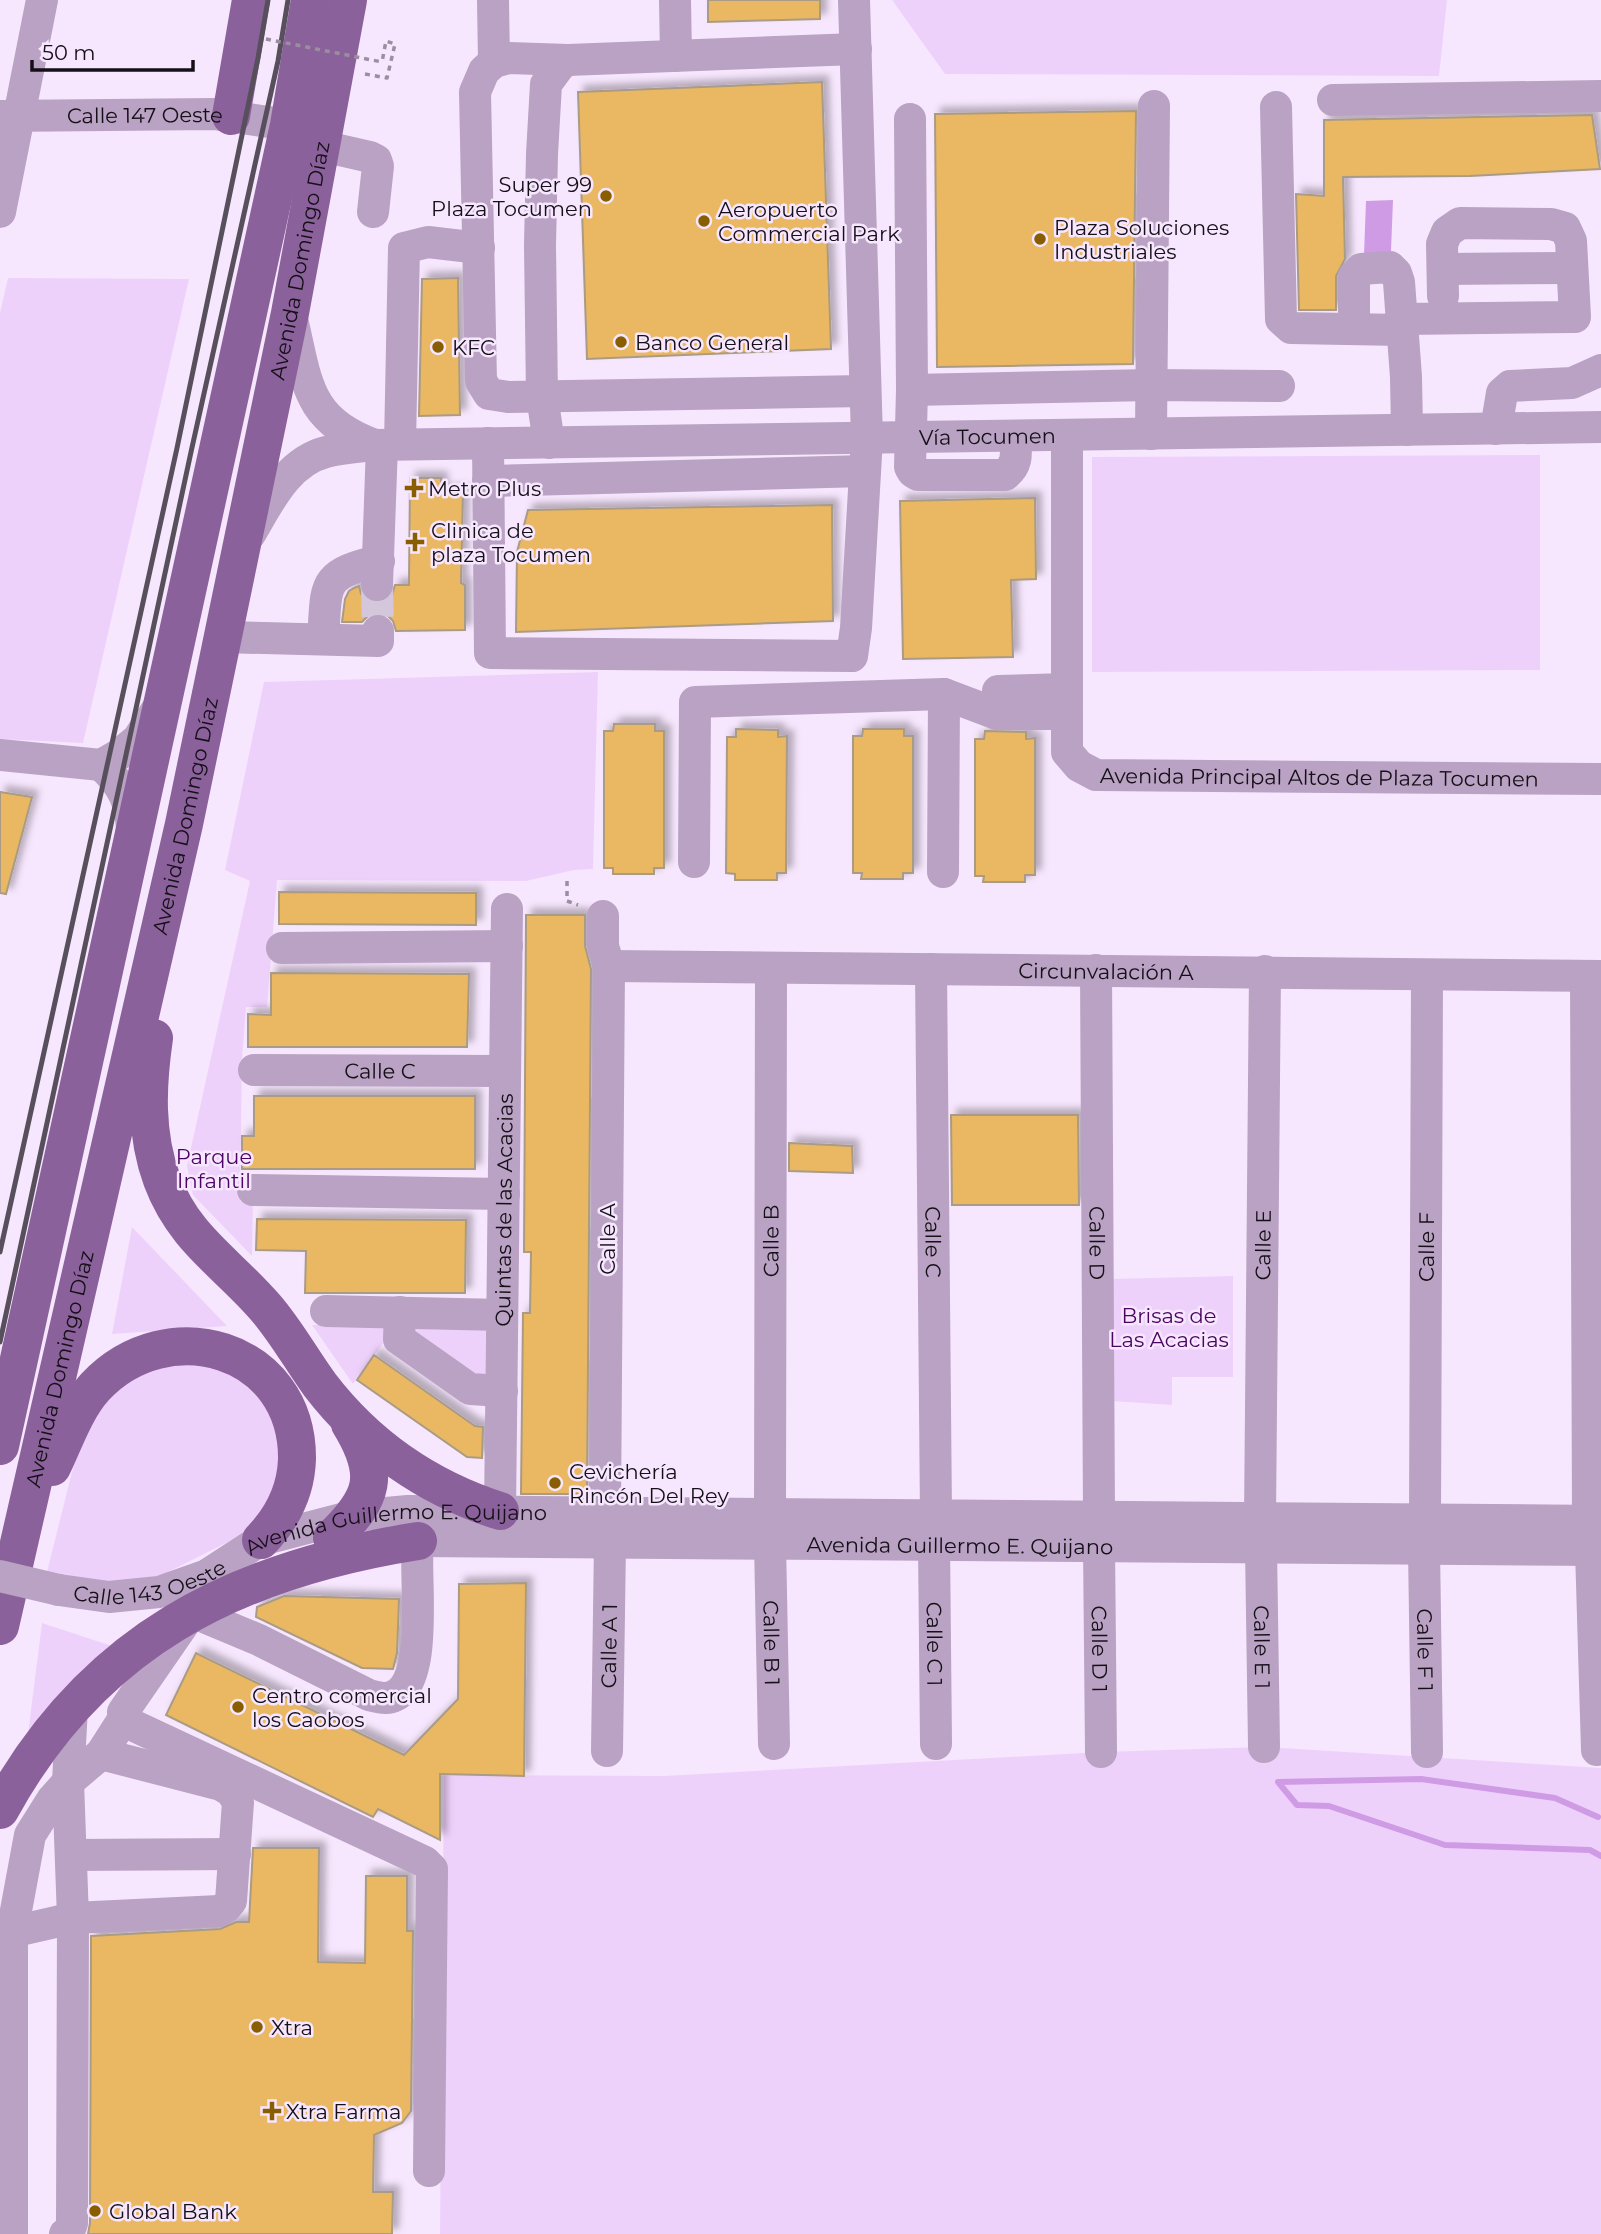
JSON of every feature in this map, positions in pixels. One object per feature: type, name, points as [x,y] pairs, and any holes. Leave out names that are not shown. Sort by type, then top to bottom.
[{"type":"main road","points":[[231,116],[251,0]]},
{"type":"main road","name":"Avenida Domingo Díaz","points":[[0,1446],[289,125],[310,0]]},
{"type":"main road","name":"Avenida Domingo Díaz","points":[[0,1626],[184,824],[290,313],[348,0]]},
{"type":"main road","points":[[184,824],[176,911],[153,1046],[149,1116],[156,1163],[186,1226],[265,1307],[358,1437],[369,1475],[368,1490],[343,1527]]},
{"type":"main road","points":[[18,1542],[76,1415],[94,1388],[108,1374],[133,1359],[148,1352],[181,1347],[212,1349],[240,1358],[264,1375],[287,1408],[297,1447],[295,1481],[275,1525],[256,1544]]},
{"type":"main road","points":[[345,1416],[383,1450],[420,1475],[475,1503],[500,1511]]},
{"type":"main road","points":[[0,1810],[20,1776],[72,1707],[125,1656],[159,1631],[243,1587],[305,1564],[418,1541]]},
{"type":"street","points":[[0,212],[10,116],[42,0]]},
{"type":"street","points":[[493,0],[494,62]]},
{"type":"street","points":[[675,0],[676,56]]},
{"type":"street","points":[[488,443],[490,653],[852,656],[867,438],[854,0]]},
{"type":"street","points":[[856,49],[568,60],[509,58],[494,62],[484,71],[475,92],[481,381],[489,394],[508,397],[865,391]]},
{"type":"street","points":[[549,443],[542,396],[540,245],[546,84],[559,65],[568,60]]},
{"type":"street","points":[[1333,100],[1601,96]]},
{"type":"street","points":[[1151,434],[1154,106]]},
{"type":"street","points":[[1276,107],[1281,319],[1291,328],[1354,328],[1575,317],[1572,242],[1565,228],[1551,224],[1460,223],[1447,232],[1442,244],[1443,282],[1572,268]]},
{"type":"street","name":"Calle 147 Oeste","points":[[10,116],[214,114],[289,125]]},
{"type":"street","points":[[910,119],[910,467],[918,475],[1005,475],[1013,469],[1016,461],[1015,436]]},
{"type":"street","points":[[322,146],[376,160],[379,166],[373,212]]},
{"type":"street","points":[[323,639],[326,590],[336,576],[350,567],[378,573],[386,445],[404,248],[428,242],[479,248]]},
{"type":"street","points":[[1354,328],[1354,276],[1361,269],[1390,267],[1399,282],[1407,430]]},
{"type":"street","points":[[290,313],[307,385],[316,405],[327,418],[354,437],[386,445]]},
{"type":"street","points":[[1496,429],[1502,393],[1510,386],[1572,383],[1601,370]]},
{"type":"street","points":[[912,390],[1151,385],[1279,386]]},
{"type":"street","name":"Vía Tocumen","points":[[243,548],[277,488],[296,467],[324,452],[386,445],[1601,428]]},
{"type":"street","name":"Avenida Principal Altos de Plaza Tocumen","points":[[1067,435],[1066,701],[1068,752],[1079,766],[1096,775],[1601,779]]},
{"type":"street","points":[[953,475],[954,437]]},
{"type":"street","points":[[488,481],[865,471]]},
{"type":"street","points":[[222,636],[378,641],[378,631]]},
{"type":"street","points":[[998,691],[1066,701]]},
{"type":"street","points":[[694,862],[695,702],[944,694],[997,714],[1066,701]]},
{"type":"street","points":[[943,873],[944,694]]},
{"type":"street","points":[[0,755],[101,765],[138,739],[152,721],[162,701]]},
{"type":"street","points":[[101,765],[116,779],[127,797],[132,816],[132,836]]},
{"type":"street","name":"Quintas de las Acacias","points":[[500,1511],[507,909]]},
{"type":"street","name":"Calle A","points":[[603,915],[603,946],[610,966],[608,1527]]},
{"type":"street","points":[[282,948],[506,946]]},
{"type":"street","name":"Circunvalación A","points":[[610,966],[1594,976]]},
{"type":"street","name":"Calle B","points":[[755,1528],[771,968]]},
{"type":"street","name":"Calle C","points":[[931,969],[935,1530]]},
{"type":"street","name":"Calle D","points":[[1096,970],[1099,1531]]},
{"type":"street","name":"Calle E","points":[[1261,1532],[1265,971]]},
{"type":"street","name":"Calle F","points":[[1424,1534],[1427,975]]},
{"type":"street","points":[[1594,976],[1597,1750]]},
{"type":"street","name":"Calle C","points":[[254,1070],[505,1071]]},
{"type":"street","points":[[253,1190],[504,1194]]},
{"type":"street","points":[[326,1311],[502,1315]]},
{"type":"street","points":[[400,1312],[400,1339],[470,1389],[502,1391]]},
{"type":"street","name":"Avenida Guillermo E. Quijano","points":[[256,1544],[267,1551],[343,1527],[408,1511],[500,1511],[608,1527]]},
{"type":"street","points":[[12,2234],[6,1984],[12,1932],[30,1835],[52,1800],[68,1782],[101,1754],[124,1718],[123,1712],[192,1612],[259,1640],[369,1695],[384,1698],[396,1695],[411,1678],[417,1651],[418,1541],[429,1523],[462,1512]]},
{"type":"street","name":"Avenida Guillermo E. Quijano","points":[[343,1527],[372,1536],[418,1541],[608,1527],[1595,1535]]},
{"type":"street","name":"Calle A 1","points":[[607,1751],[608,1527]]},
{"type":"street","name":"Calle B 1","points":[[755,1528],[774,1744]]},
{"type":"street","name":"Calle C 1","points":[[935,1530],[936,1744]]},
{"type":"street","name":"Calle D 1","points":[[1099,1531],[1101,1752]]},
{"type":"street","name":"Calle E 1","points":[[1261,1532],[1264,1746]]},
{"type":"street","name":"Calle F 1","points":[[1424,1534],[1427,1752]]},
{"type":"street","name":"Calle 143 Oeste","points":[[0,1576],[59,1590],[109,1597],[159,1592],[207,1575],[256,1544]]},
{"type":"street","points":[[65,2234],[69,2232],[72,2223],[74,1918],[68,1782],[72,1707]]},
{"type":"street","points":[[124,1718],[140,1728],[425,1862],[432,1869],[429,2171]]},
{"type":"street","points":[[12,1932],[74,1918],[219,1911],[231,1900],[238,1802],[231,1791],[220,1785],[101,1754]]},
{"type":"street","points":[[71,1855],[234,1854]]},
{"type":"path","points":[[266,39],[382,62],[386,41],[395,44],[387,78]]},
{"type":"green space","points":[[892,0],[1447,0],[1439,76],[945,74]]},
{"type":"green space","points":[[8,278],[189,279],[83,743],[0,739],[0,313]]},
{"type":"green space","points":[[1540,455],[1540,670],[1092,672],[1092,457]]},
{"type":"green space","name":"Parque Infantil","points":[[598,672],[593,869],[574,870],[526,881],[277,880],[267,1007],[246,1007],[242,1059],[240,1201],[253,1202],[252,1256],[193,1195],[187,1166],[250,881],[225,870],[264,682]]},
{"type":"green space","points":[[132,1227],[227,1326],[112,1334]]},
{"type":"green space","name":"Brisas de Las Acacias","points":[[1233,1276],[1233,1377],[1172,1377],[1172,1405],[1112,1401],[1112,1279]]},
{"type":"green space","points":[[312,1325],[386,1325],[387,1338],[353,1384]]},
{"type":"green space","points":[[408,1326],[478,1326],[487,1332],[487,1378],[467,1379]]},
{"type":"green space","points":[[217,1358],[265,1396],[284,1457],[275,1493],[252,1530],[164,1574],[129,1583],[88,1584],[47,1572],[90,1400],[110,1378]]},
{"type":"green space","points":[[42,1623],[115,1647],[28,1734]]},
{"type":"green space","points":[[1264,1747],[1601,1768],[1601,2234],[440,2234],[444,1775],[664,1776],[1101,1752]]},
{"type":"shaded area","points":[[1393,200],[1391,251],[1364,255],[1366,201]]},
{"type":"building","points":[[708,0],[820,0],[820,19],[708,22]]},
{"type":"building","name":"Aeropuerto Commercial Park","points":[[822,82],[831,349],[587,359],[578,92]]},
{"type":"building","name":"Plaza Soluciones Industriales","points":[[1136,111],[1133,364],[937,367],[935,114]]},
{"type":"building","points":[[1592,115],[1600,169],[1470,176],[1343,177],[1345,259],[1336,276],[1336,310],[1299,310],[1296,194],[1324,196],[1324,120]]},
{"type":"building","name":"KFC","points":[[458,278],[460,415],[419,416],[422,279]]},
{"type":"building","points":[[410,478],[441,478],[441,491],[463,492],[461,583],[465,585],[465,630],[396,631],[393,621],[387,615],[379,613],[369,615],[362,622],[342,622],[345,599],[354,588],[359,586],[361,594],[367,600],[377,603],[392,595],[395,585],[409,585]]},
{"type":"building","points":[[1035,498],[1036,579],[1011,580],[1013,657],[903,659],[900,501]]},
{"type":"building","points":[[832,505],[833,621],[516,632],[517,552],[528,510]]},
{"type":"building","points":[[614,724],[655,724],[655,731],[664,731],[664,868],[654,868],[654,874],[613,874],[613,868],[604,868],[604,731],[613,731]]},
{"type":"building","points":[[736,729],[778,730],[778,737],[787,736],[786,873],[777,873],[777,880],[735,880],[735,874],[726,873],[727,737],[736,737]]},
{"type":"building","points":[[863,729],[904,729],[904,736],[913,736],[913,873],[903,873],[903,879],[861,879],[862,873],[853,873],[853,736],[862,736]]},
{"type":"building","points":[[985,731],[1026,732],[1026,739],[1035,738],[1035,875],[1025,875],[1025,882],[983,882],[984,876],[975,876],[975,739],[984,739]]},
{"type":"building","points":[[0,792],[32,797],[6,894],[0,893]]},
{"type":"building","points":[[279,892],[476,893],[476,925],[279,924]]},
{"type":"building","points":[[526,915],[585,915],[585,946],[591,969],[587,1494],[521,1494],[523,1313],[530,1313],[531,1252],[524,1252]]},
{"type":"building","points":[[271,973],[469,974],[467,1047],[248,1047],[248,1014],[271,1015]]},
{"type":"building","points":[[254,1096],[475,1096],[475,1169],[242,1169],[242,1136],[254,1136]]},
{"type":"building","points":[[951,1115],[1078,1115],[1079,1205],[952,1205]]},
{"type":"building","points":[[789,1143],[852,1146],[853,1173],[789,1171]]},
{"type":"building","points":[[257,1219],[466,1220],[465,1293],[305,1293],[306,1251],[256,1250]]},
{"type":"building","points":[[374,1355],[475,1426],[483,1427],[482,1458],[467,1457],[357,1380]]},
{"type":"building","name":"Centro comercial los Caobos","points":[[526,1583],[524,1776],[440,1774],[440,1840],[378,1809],[373,1817],[166,1715],[196,1653],[404,1755],[458,1699],[459,1584]]},
{"type":"building","points":[[284,1596],[399,1599],[397,1653],[393,1669],[362,1668],[256,1617],[257,1607]]},
{"type":"building","name":"Xtra","points":[[253,1848],[319,1848],[318,1962],[365,1963],[366,1876],[407,1876],[407,1931],[413,1931],[411,2111],[402,2123],[374,2135],[373,2192],[393,2192],[392,2234],[88,2234],[91,1936],[220,1929],[236,1922],[249,1922]]},
{"type":"waterway","points":[[1598,1817],[1555,1798],[1421,1779],[1278,1782],[1297,1805],[1329,1806],[1445,1845],[1590,1850],[1601,1856]]},
{"type":"tunnel","points":[[377,585],[378,631]]},
{"type":"railway","points":[[0,1252],[177,448],[268,0]]},
{"type":"railway","points":[[0,1342],[278,61],[288,0]]},
{"type":"place","name":"Super 99 Plaza Tocumen","points":[[606,196]]},
{"type":"place","name":"Aeropuerto Commercial Park","points":[[704,221]]},
{"type":"place","name":"Plaza Soluciones Industriales","points":[[1040,239]]},
{"type":"place","name":"Banco General","points":[[621,342]]},
{"type":"place","name":"KFC","points":[[438,347]]},
{"type":"place","name":"Metro Plus","points":[[414,488]]},
{"type":"place","name":"Clinica de plaza Tocumen","points":[[415,542]]},
{"type":"place","name":"Cevichería Rincón Del Rey","points":[[555,1483]]},
{"type":"place","name":"Centro comercial los Caobos","points":[[238,1707]]},
{"type":"place","name":"Xtra","points":[[257,2027]]},
{"type":"place","name":"Xtra Farma","points":[[272,2111]]},
{"type":"place","name":"Global Bank","points":[[95,2211]]}]
